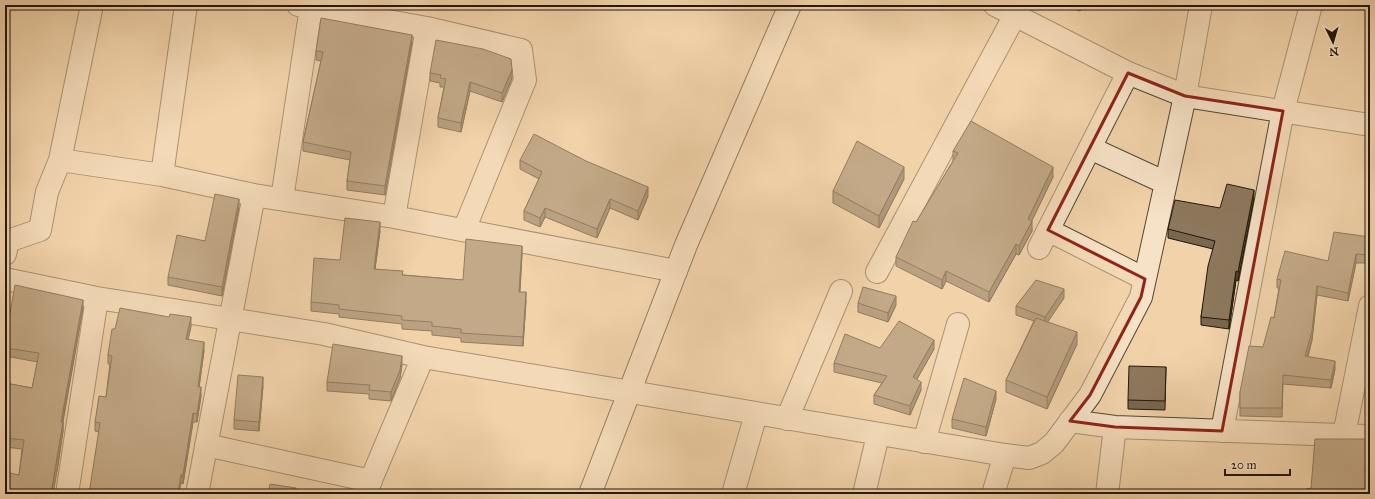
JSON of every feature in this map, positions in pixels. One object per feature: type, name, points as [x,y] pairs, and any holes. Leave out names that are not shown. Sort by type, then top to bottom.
[{"type":"street","points":[[6,245],[40,230],[47,192],[60,160],[92,5]]},
{"type":"street","points":[[162,175],[186,5]]},
{"type":"street","points":[[590,494],[676,271],[790,5]]},
{"type":"street","points":[[5,279],[97,298],[324,334],[423,357],[878,435],[1029,458],[1042,453],[1054,444],[1090,395],[1141,297],[1185,96],[1201,5]]},
{"type":"street","points":[[1222,431],[1284,111],[1311,5]]},
{"type":"street","points":[[282,199],[305,6],[427,28],[521,50],[525,80],[464,230]]},
{"type":"street","points":[[877,272],[1006,9],[1128,73],[1185,96],[1370,125]]},
{"type":"street","points":[[394,217],[427,28]]},
{"type":"street","points":[[1128,73],[1044,239],[1145,279]]},
{"type":"street","points":[[1090,148],[1166,183]]},
{"type":"street","points":[[60,160],[162,175],[254,195],[394,217],[676,271]]},
{"type":"street","points":[[197,494],[254,195]]},
{"type":"street","points":[[787,419],[841,291]]},
{"type":"street","points":[[67,494],[97,298]]},
{"type":"street","points":[[1344,435],[1370,306]]},
{"type":"street","points":[[924,442],[958,324]]},
{"type":"street","points":[[206,445],[368,487],[423,357]]},
{"type":"street","points":[[733,494],[756,414]]},
{"type":"street","points":[[1070,422],[1115,427],[1370,436]]},
{"type":"street","points":[[1107,494],[1115,427]]},
{"type":"street","points":[[864,494],[878,435]]},
{"type":"street","points":[[993,494],[1005,455]]},
{"type":"highlighted area","points":[[1128,73],[1185,96],[1283,111],[1222,431],[1115,427],[1070,421],[1090,395],[1141,297],[1145,279],[1048,230]]},
{"type":"building","points":[[321,18],[412,35],[385,186],[347,181],[351,152],[303,142],[323,52],[316,51]]},
{"type":"building","points":[[436,40],[483,49],[511,59],[512,70],[502,93],[470,82],[461,123],[438,118],[446,79],[440,78],[441,75],[430,73]]},
{"type":"building","points":[[971,121],[1053,167],[1028,219],[1032,221],[1019,246],[1016,244],[989,292],[946,271],[942,280],[896,257],[913,221],[916,222],[958,153],[953,151]]},
{"type":"building","points":[[534,134],[586,161],[648,187],[638,211],[610,199],[597,229],[545,208],[540,218],[524,211],[542,172],[520,160]]},
{"type":"building","points":[[857,141],[904,167],[879,216],[833,191]]},
{"type":"building","points":[[1227,184],[1254,190],[1238,272],[1236,271],[1229,320],[1201,317],[1208,266],[1215,241],[1168,229],[1175,200],[1220,208]]},
{"type":"building","points":[[215,194],[239,199],[222,287],[168,277],[177,235],[205,241]]},
{"type":"building","points":[[345,218],[380,222],[374,269],[403,271],[402,275],[463,280],[466,239],[522,246],[519,292],[526,292],[523,337],[461,333],[461,329],[432,326],[432,322],[402,320],[402,316],[339,309],[339,305],[311,302],[314,258],[340,260]]},
{"type":"building","points":[[1334,232],[1370,237],[1370,240],[1368,255],[1356,254],[1348,293],[1317,286],[1312,331],[1305,356],[1335,361],[1331,380],[1283,375],[1282,408],[1240,408],[1240,392],[1249,346],[1263,347],[1271,317],[1274,318],[1281,280],[1277,279],[1285,251],[1328,261]]},
{"type":"building","points":[[1036,280],[1064,289],[1045,317],[1016,306]]},
{"type":"building","points":[[15,285],[83,300],[61,422],[63,422],[51,494],[5,494],[5,472],[19,475],[24,440],[5,438],[5,383],[32,388],[39,353],[5,348]]},
{"type":"building","points":[[863,287],[896,296],[888,313],[858,303]]},
{"type":"building","points":[[120,308],[169,317],[170,314],[191,317],[186,339],[204,342],[198,387],[201,387],[197,414],[193,413],[183,475],[181,475],[178,494],[89,494],[100,423],[95,422],[99,396],[106,397],[112,356],[108,355],[112,329],[115,329]]},
{"type":"building","points":[[1036,318],[1077,332],[1047,397],[1006,380]]},
{"type":"building","points":[[899,321],[934,340],[913,377],[921,382],[910,406],[874,395],[887,376],[834,363],[845,334],[880,348]]},
{"type":"building","points":[[333,344],[402,356],[400,370],[391,392],[369,390],[370,385],[327,382]]},
{"type":"building","points":[[1370,363],[1370,386],[1368,386],[1367,375]]},
{"type":"building","points":[[1129,366],[1166,367],[1165,401],[1128,400]]},
{"type":"building","points":[[238,375],[263,377],[259,422],[234,420]]},
{"type":"building","points":[[964,378],[996,391],[986,427],[952,419]]},
{"type":"building","points":[[1315,439],[1370,439],[1370,494],[1306,494],[1306,489],[1311,488]]},
{"type":"building","points":[[270,484],[296,488],[296,494],[268,494]]}]
